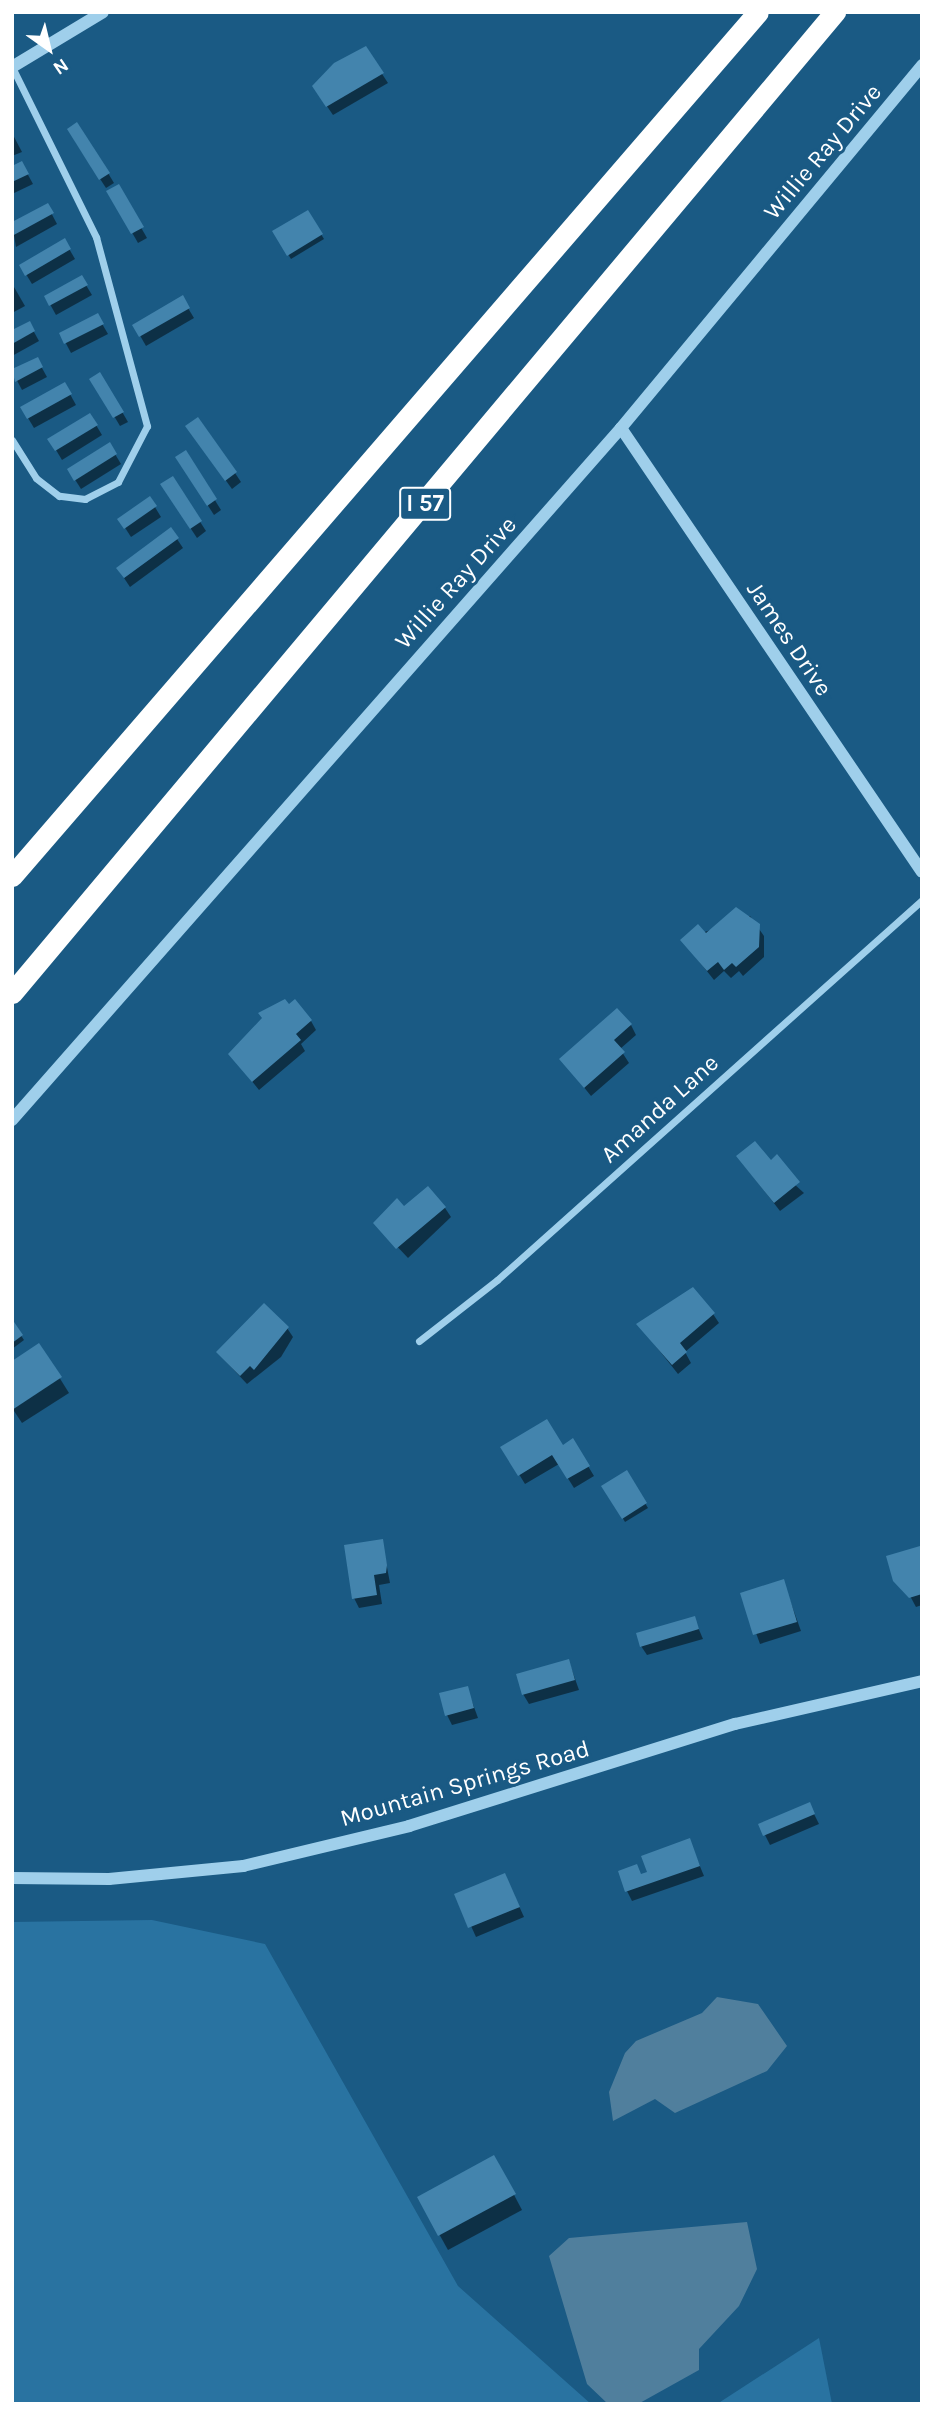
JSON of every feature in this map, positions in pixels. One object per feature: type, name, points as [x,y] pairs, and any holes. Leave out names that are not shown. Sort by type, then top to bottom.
[{"type":"highway","name":"I 57","points":[[12,876],[758,12]]},
{"type":"highway","name":"I 57","points":[[12,993],[835,12]]},
{"type":"street","points":[[12,440],[36,478],[59,496],[85,499],[118,482],[147,426],[96,237],[12,67],[103,12]]},
{"type":"street","name":"Willie Ray Drive","points":[[12,1120],[621,428],[922,65]]},
{"type":"street","name":"James Drive","points":[[621,428],[922,872]]},
{"type":"street","name":"Amanda Lane","points":[[419,1341],[497,1280],[922,900]]},
{"type":"street","name":"Mountain Springs Road","points":[[12,1878],[109,1879],[243,1866],[408,1826],[735,1724],[922,1681]]},
{"type":"shaded area","points":[[152,1920],[265,1944],[458,2286],[591,2404],[12,2404],[12,1922]]},
{"type":"shaded area","points":[[717,1997],[758,2004],[787,2046],[767,2071],[675,2113],[655,2099],[613,2121],[609,2092],[625,2053],[636,2041],[702,2013]]},
{"type":"shaded area","points":[[747,2222],[757,2269],[739,2306],[699,2349],[699,2370],[638,2404],[608,2404],[587,2384],[549,2256],[569,2238]]},
{"type":"shaded area","points":[[819,2338],[832,2404],[717,2404]]},
{"type":"building","points":[[366,46],[384,73],[326,107],[312,86],[334,63]]},
{"type":"building","points":[[77,122],[110,173],[99,180],[67,129]]},
{"type":"building","points":[[22,161],[29,174],[12,182],[12,166]]},
{"type":"building","points":[[119,184],[144,227],[131,234],[106,191]]},
{"type":"building","points":[[48,203],[54,213],[12,236],[12,222]]},
{"type":"building","points":[[308,210],[323,234],[287,256],[272,231]]},
{"type":"building","points":[[65,238],[71,249],[25,276],[19,265]]},
{"type":"building","points":[[82,275],[88,285],[49,306],[44,296]]},
{"type":"building","points":[[183,295],[190,308],[139,337],[132,325]]},
{"type":"building","points":[[98,313],[104,324],[64,344],[59,333]]},
{"type":"building","points":[[30,321],[35,331],[12,344],[12,330]]},
{"type":"building","points":[[38,357],[43,367],[15,382],[12,369]]},
{"type":"building","points":[[100,372],[124,412],[113,418],[89,379]]},
{"type":"building","points":[[65,382],[72,394],[27,419],[20,407]]},
{"type":"building","points":[[90,413],[98,425],[55,451],[47,439]]},
{"type":"building","points":[[198,417],[237,472],[225,481],[185,426]]},
{"type":"building","points":[[110,442],[117,454],[74,481],[67,469]]},
{"type":"building","points":[[186,450],[217,499],[207,506],[175,457]]},
{"type":"building","points":[[173,476],[202,521],[190,529],[160,484]]},
{"type":"building","points":[[150,496],[157,506],[124,529],[117,519]]},
{"type":"building","points":[[171,527],[179,538],[124,578],[116,568]]},
{"type":"building","points":[[736,907],[760,924],[759,947],[736,967],[732,963],[724,970],[718,962],[707,971],[680,940],[698,924],[706,933]]},
{"type":"building","points":[[285,999],[289,1004],[295,999],[312,1020],[296,1034],[301,1040],[252,1082],[228,1054],[262,1018],[258,1013]]},
{"type":"building","points":[[617,1008],[632,1024],[614,1040],[625,1052],[584,1088],[559,1059]]},
{"type":"building","points":[[755,1141],[771,1160],[777,1154],[800,1182],[774,1203],[736,1156]]},
{"type":"building","points":[[428,1186],[446,1207],[396,1249],[373,1223],[397,1198],[404,1206]]},
{"type":"building","points":[[693,1287],[715,1313],[680,1343],[687,1352],[672,1365],[636,1324]]},
{"type":"building","points":[[264,1303],[289,1327],[254,1370],[250,1366],[240,1376],[216,1352]]},
{"type":"building","points":[[12,1319],[23,1335],[12,1343]]},
{"type":"building","points":[[39,1343],[62,1377],[12,1410],[12,1361]]},
{"type":"building","points":[[547,1419],[563,1445],[573,1438],[590,1466],[567,1479],[552,1455],[518,1476],[500,1447]]},
{"type":"building","points":[[627,1470],[647,1503],[622,1519],[601,1486]]},
{"type":"building","points":[[383,1539],[387,1565],[386,1573],[374,1575],[377,1595],[352,1599],[344,1545]]},
{"type":"building","points":[[920,1546],[922,1594],[909,1598],[893,1581],[886,1556]]},
{"type":"building","points":[[784,1579],[797,1622],[753,1635],[740,1593]]},
{"type":"building","points":[[695,1616],[699,1629],[640,1647],[636,1633]]},
{"type":"building","points":[[569,1659],[575,1680],[522,1695],[516,1674]]},
{"type":"building","points":[[468,1686],[474,1708],[445,1716],[439,1693]]},
{"type":"building","points":[[810,1802],[815,1814],[763,1836],[758,1824]]},
{"type":"building","points":[[690,1838],[700,1866],[625,1892],[618,1871],[637,1864],[641,1874],[647,1872],[641,1856]]},
{"type":"building","points":[[505,1873],[520,1907],[468,1928],[454,1894]]},
{"type":"building","points":[[494,2155],[516,2194],[438,2236],[417,2197]]}]
